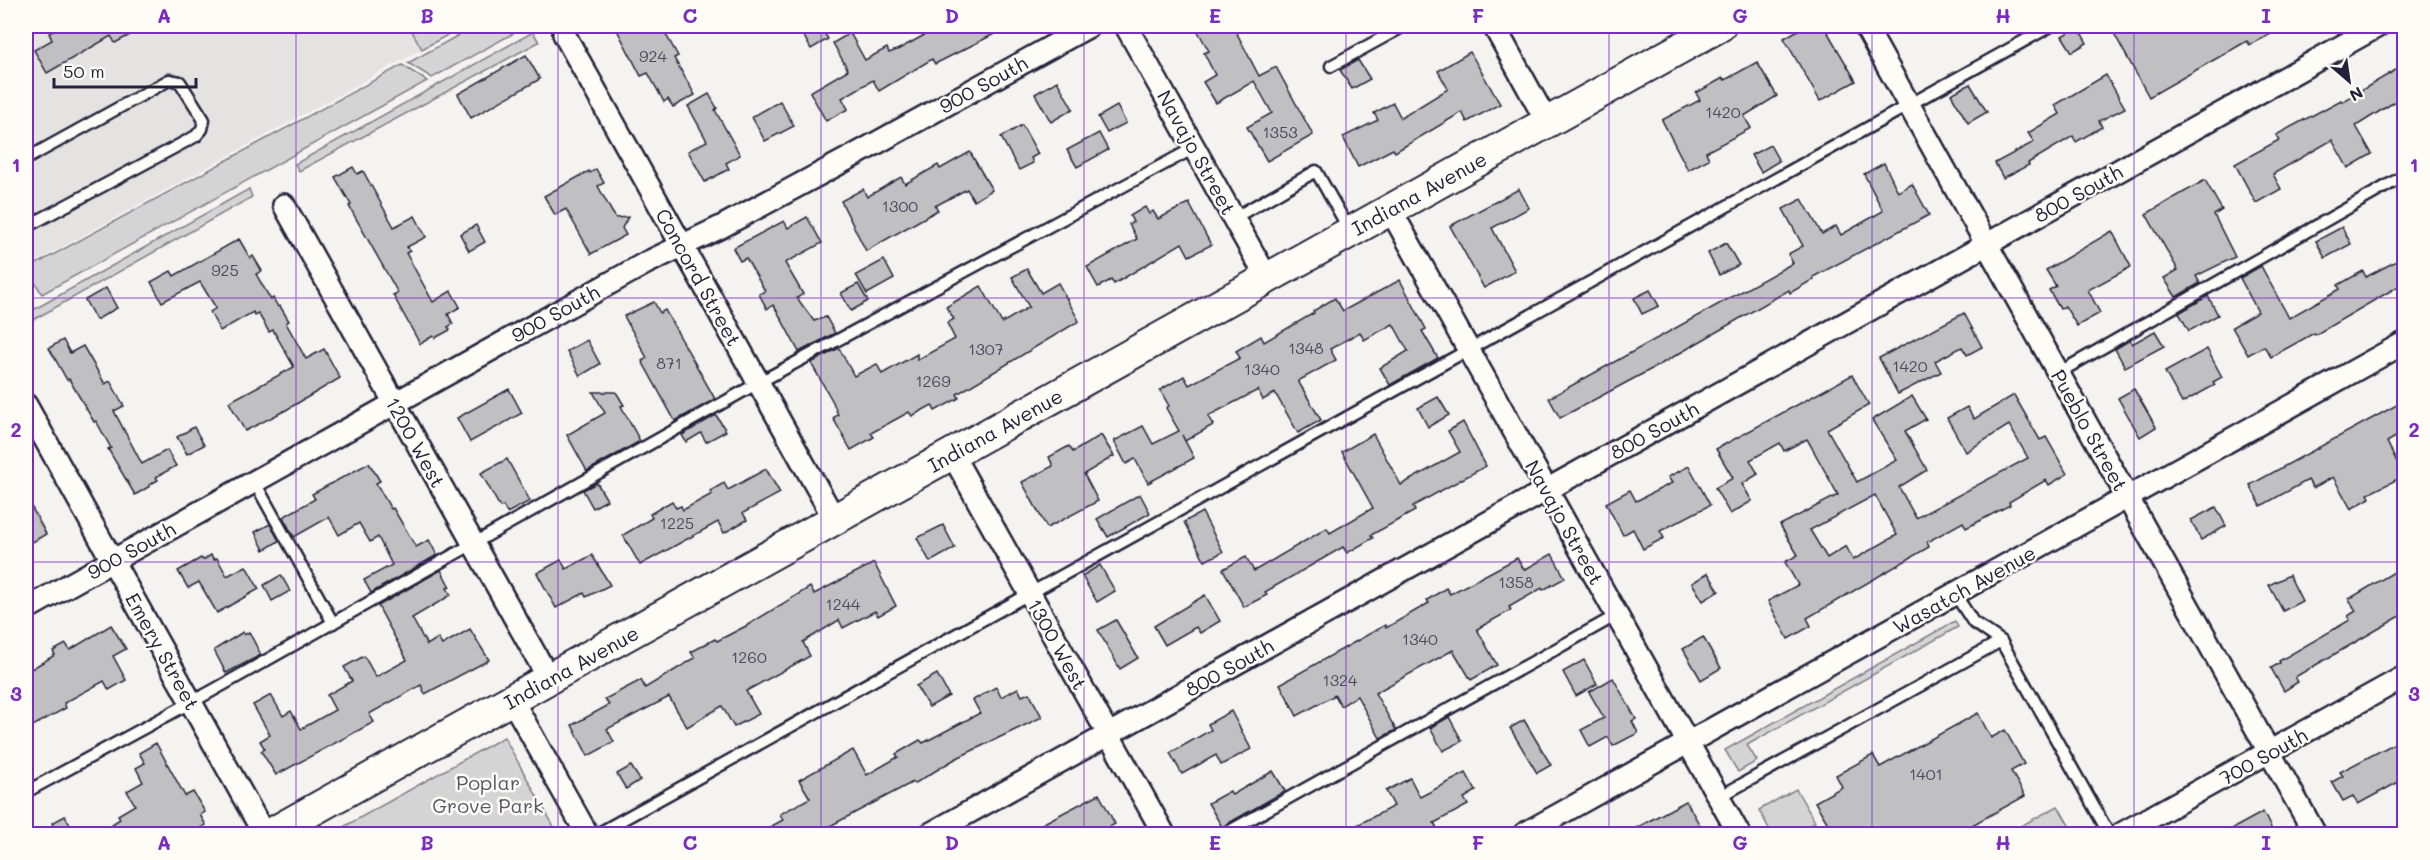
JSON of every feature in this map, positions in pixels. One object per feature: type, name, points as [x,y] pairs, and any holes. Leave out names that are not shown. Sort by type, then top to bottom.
[{"type":"street","name":"900 South","points":[[26,609],[646,262],[721,227],[1089,26]]},
{"type":"street","name":"Navajo Street","points":[[1126,26],[1267,278]]},
{"type":"street","points":[[1494,26],[1547,122]]},
{"type":"street","name":"Indiana Avenue","points":[[270,834],[1720,26]]},
{"type":"street","name":"Pueblo Street","points":[[1865,26],[2315,834]]},
{"type":"street","name":"800 South","points":[[930,834],[2378,26]]},
{"type":"street","name":"Concord Street","points":[[564,34],[835,520]]},
{"type":"street","name":"1200 West","points":[[284,205],[549,679]]},
{"type":"street","name":"Navajo Street","points":[[1390,209],[1739,834]]},
{"type":"street","name":"Wasatch Avenue","points":[[1524,834],[2404,343]]},
{"type":"street","name":"Emery Street","points":[[26,405],[264,834]]},
{"type":"street","name":"1300 West","points":[[952,454],[1164,834]]},
{"type":"street","name":"700 South","points":[[2121,834],[2404,677]]},
{"type":"street","points":[[512,700],[587,834]]},
{"type":"lane","points":[[1331,66],[1404,26]]},
{"type":"lane","points":[[597,834],[2051,26]]},
{"type":"lane","points":[[26,159],[169,80],[180,82],[204,120],[202,129],[196,136],[26,227]]},
{"type":"lane","points":[[26,792],[192,702],[758,383],[1194,148]]},
{"type":"lane","points":[[1234,218],[1316,171],[1350,231]]},
{"type":"lane","points":[[2058,373],[2404,176]]},
{"type":"lane","points":[[254,481],[333,623]]},
{"type":"lane","points":[[1955,594],[1973,622],[2001,641],[2109,834]]},
{"type":"lane","points":[[1224,834],[1617,615]]},
{"type":"lane","points":[[1719,797],[2001,641]]},
{"type":"shaded area","points":[[26,26],[464,26],[26,267]]},
{"type":"green space","points":[[409,26],[464,26],[422,49]]},
{"type":"green space","points":[[475,26],[527,26],[432,78],[408,63]]},
{"type":"green space","points":[[533,32],[539,42],[299,171],[295,164]]},
{"type":"green space","points":[[402,65],[427,81],[42,294],[27,269]]},
{"type":"green space","points":[[249,189],[252,197],[26,324],[26,314]]},
{"type":"green space","points":[[1955,621],[1958,627],[1747,745],[1757,761],[1738,772],[1725,750]]},
{"type":"green space","name":"Poplar Grove Park","points":[[504,737],[558,834],[331,834]]},
{"type":"green space","points":[[1796,789],[1815,822],[1796,834],[1772,834],[1759,810]]},
{"type":"green space","points":[[2058,806],[2071,829],[2061,834],[2006,834]]},
{"type":"building","points":[[62,26],[147,26],[115,43],[111,36],[47,73],[34,50],[52,40],[49,33]]},
{"type":"building","points":[[615,26],[661,26],[678,56],[674,58],[695,95],[673,107],[668,99],[664,102],[648,73],[641,76]]},
{"type":"building","points":[[814,26],[820,26],[828,39],[811,49],[802,33]]},
{"type":"building","points":[[941,26],[1010,26],[935,64],[932,59],[879,91],[873,80],[842,98],[848,109],[826,121],[810,92],[848,70],[833,43],[850,33],[865,60],[887,48],[889,53],[899,49]]},
{"type":"building","points":[[1195,26],[1233,26],[1259,76],[1276,67],[1313,135],[1267,161],[1247,127],[1272,113],[1254,81],[1216,103],[1203,82],[1215,75],[1204,53],[1209,51]]},
{"type":"building","points":[[1805,26],[1824,26],[1856,81],[1820,101],[1784,38]]},
{"type":"building","points":[[2110,26],[2286,26],[2250,45],[2247,41],[2149,97]]},
{"type":"building","points":[[2078,27],[2087,43],[2072,52],[2062,36]]},
{"type":"building","points":[[1470,52],[1500,104],[1467,122],[1462,112],[1395,152],[1393,149],[1358,167],[1343,137],[1378,120],[1374,113],[1393,103],[1401,118],[1448,89],[1438,71]]},
{"type":"building","points":[[526,55],[540,79],[471,118],[458,94]]},
{"type":"building","points":[[1358,60],[1370,79],[1352,89],[1340,70]]},
{"type":"building","points":[[1757,62],[1777,96],[1744,116],[1751,128],[1706,152],[1709,159],[1688,170],[1662,120],[1700,100],[1696,93]]},
{"type":"building","points":[[2404,65],[2404,96],[2356,126],[2372,154],[2348,168],[2332,140],[2273,174],[2281,189],[2256,203],[2235,164],[2279,140],[2276,135],[2341,100],[2342,102]]},
{"type":"building","points":[[2106,75],[2125,108],[2099,121],[2102,127],[2076,142],[2073,136],[2028,163],[2029,165],[2003,178],[1995,163],[2034,142],[2028,133],[2060,114],[2055,105]]},
{"type":"building","points":[[1057,81],[1073,109],[1051,122],[1035,94]]},
{"type":"building","points":[[1970,84],[1987,112],[1968,123],[1951,94]]},
{"type":"building","points":[[709,94],[717,108],[715,110],[740,155],[726,163],[729,169],[705,182],[688,151],[707,141],[688,106]]},
{"type":"building","points":[[780,101],[794,126],[765,141],[752,117]]},
{"type":"building","points":[[1117,106],[1126,123],[1107,133],[1098,117]]},
{"type":"building","points":[[1022,125],[1038,154],[1031,158],[1033,163],[1019,170],[1001,137]]},
{"type":"building","points":[[1099,133],[1108,150],[1077,167],[1067,150]]},
{"type":"building","points":[[1770,145],[1779,161],[1761,172],[1751,155]]},
{"type":"building","points":[[970,152],[992,190],[974,201],[967,189],[935,206],[938,210],[866,251],[841,201],[863,189],[867,197],[901,177],[905,184],[938,165],[940,169]]},
{"type":"building","points":[[1884,163],[1898,192],[1912,184],[1929,215],[1560,418],[1549,398],[1793,263],[1788,254],[1803,246],[1783,209],[1802,199],[1822,234],[1836,226],[1841,235],[1883,211],[1864,174]]},
{"type":"building","points":[[353,167],[357,174],[363,171],[394,227],[415,216],[426,237],[407,247],[410,251],[406,253],[433,302],[451,291],[460,307],[448,314],[453,324],[448,327],[450,330],[420,344],[393,295],[398,293],[335,177]]},
{"type":"building","points":[[596,169],[604,183],[598,186],[616,218],[628,217],[622,228],[626,235],[591,254],[566,209],[555,215],[544,196]]},
{"type":"building","points":[[2205,180],[2222,210],[2214,215],[2235,257],[2196,276],[2200,283],[2176,297],[2164,278],[2178,270],[2146,214]]},
{"type":"building","points":[[1519,189],[1529,208],[1492,228],[1515,271],[1484,288],[1450,226]]},
{"type":"building","points":[[1189,203],[1211,245],[1189,256],[1182,243],[1114,284],[1111,280],[1098,287],[1087,267],[1137,239],[1129,224],[1133,222],[1130,216],[1145,207],[1149,214],[1153,211],[1158,219]]},
{"type":"building","points":[[807,217],[822,243],[785,263],[803,294],[797,298],[814,321],[826,317],[835,333],[799,352],[773,305],[767,309],[759,294],[765,291],[746,258],[740,261],[733,248],[784,221],[788,228]]},
{"type":"building","points":[[476,225],[485,242],[469,251],[460,234]]},
{"type":"building","points":[[2342,227],[2351,244],[2325,258],[2316,241]]},
{"type":"building","points":[[2112,231],[2131,267],[2088,290],[2100,313],[2077,326],[2065,306],[2060,309],[2049,290],[2056,286],[2046,270]]},
{"type":"building","points":[[239,239],[250,258],[253,256],[262,271],[256,274],[271,300],[273,298],[278,307],[280,306],[289,321],[286,323],[306,359],[324,349],[340,378],[245,431],[229,402],[294,367],[273,330],[269,332],[258,313],[254,315],[253,312],[220,331],[210,312],[216,308],[200,282],[162,302],[151,282],[171,271],[174,276]]},
{"type":"building","points":[[1726,243],[1739,265],[1719,275],[1708,253]]},
{"type":"building","points":[[2404,257],[2404,283],[2315,335],[2314,333],[2271,357],[2264,346],[2248,355],[2232,327],[2258,312],[2240,278],[2261,266],[2289,318],[2340,289],[2338,285],[2363,271],[2366,277]]},
{"type":"building","points":[[884,260],[894,279],[867,294],[856,275]]},
{"type":"building","points":[[1027,269],[1041,293],[1058,283],[1079,321],[957,394],[959,398],[935,411],[932,405],[912,416],[909,412],[871,433],[874,437],[851,450],[833,418],[838,415],[833,402],[811,363],[839,348],[854,376],[877,364],[882,374],[917,354],[917,360],[955,339],[947,323],[954,319],[946,307],[981,286],[1002,323],[1029,307],[1012,277]]},
{"type":"building","points":[[1400,280],[1426,329],[1422,331],[1438,358],[1390,385],[1380,368],[1408,351],[1393,324],[1364,340],[1360,332],[1330,349],[1336,360],[1298,381],[1321,420],[1298,433],[1275,393],[1263,400],[1258,390],[1208,416],[1213,425],[1185,441],[1194,458],[1148,483],[1135,459],[1126,464],[1114,441],[1143,426],[1153,444],[1179,431],[1166,408],[1169,406],[1160,390],[1184,376],[1189,385],[1240,358],[1236,351],[1261,336],[1264,342],[1335,298],[1343,311]]},
{"type":"building","points":[[858,284],[868,301],[851,311],[841,293]]},
{"type":"building","points":[[106,288],[117,308],[96,320],[85,300]]},
{"type":"building","points":[[1650,290],[1659,306],[1642,314],[1634,298]]},
{"type":"building","points":[[2208,296],[2218,315],[2189,331],[2179,313]]},
{"type":"building","points":[[654,302],[660,313],[665,310],[715,399],[675,421],[642,361],[647,358],[624,316]]},
{"type":"building","points":[[1964,313],[1982,347],[1967,355],[1962,347],[1935,361],[1941,372],[1898,394],[1879,358]]},
{"type":"building","points":[[2155,331],[2164,346],[2125,367],[2115,349],[2130,340],[2132,344]]},
{"type":"building","points":[[63,340],[70,353],[83,346],[105,384],[110,381],[124,406],[114,411],[142,464],[167,450],[176,466],[156,477],[158,480],[135,495],[108,449],[111,448],[96,421],[94,422],[49,348]]},
{"type":"building","points":[[587,340],[600,364],[580,376],[567,351]]},
{"type":"building","points":[[2207,349],[2222,377],[2213,382],[2215,385],[2182,403],[2165,372]]},
{"type":"building","points":[[1852,375],[1869,405],[1827,429],[1857,482],[1897,460],[1872,420],[1912,396],[1926,419],[1905,431],[1927,470],[1899,487],[1916,518],[2028,458],[2009,425],[1966,452],[1947,418],[1967,407],[1974,419],[2014,395],[2040,440],[2046,437],[2067,474],[2049,485],[2046,480],[2009,502],[2010,505],[1966,528],[1963,522],[1927,542],[1929,547],[1807,618],[1811,626],[1788,639],[1768,601],[1798,585],[1785,562],[1798,555],[1780,525],[1838,495],[1807,439],[1784,451],[1780,443],[1750,460],[1758,474],[1742,484],[1752,501],[1730,514],[1715,488],[1733,478],[1716,449]],"holes":[[[1875,495],[1897,535],[1853,560],[1846,546],[1827,558],[1810,530]]]},
{"type":"building","points":[[509,389],[522,413],[470,442],[457,418]]},
{"type":"building","points":[[2134,389],[2156,427],[2140,437],[2118,398]]},
{"type":"building","points":[[593,392],[616,392],[640,441],[587,471],[567,435],[605,413]]},
{"type":"building","points":[[1438,397],[1449,415],[1428,427],[1418,408]]},
{"type":"building","points":[[2404,401],[2404,432],[2387,442],[2404,476],[2368,494],[2370,498],[2351,509],[2333,477],[2313,488],[2308,480],[2261,506],[2250,485]]},
{"type":"building","points":[[716,415],[726,431],[706,442],[701,433],[686,442],[682,435]]},
{"type":"building","points":[[1463,422],[1486,466],[1413,506],[1415,511],[1371,535],[1373,538],[1347,553],[1343,547],[1265,592],[1267,595],[1244,607],[1223,569],[1246,557],[1254,571],[1327,528],[1330,533],[1373,508],[1342,452],[1373,434],[1401,485],[1460,452],[1448,431]]},
{"type":"building","points":[[194,427],[204,445],[187,454],[177,437]]},
{"type":"building","points":[[1101,435],[1114,456],[1084,474],[1098,501],[1047,528],[1022,482],[1053,466],[1049,457],[1069,446],[1073,452]]},
{"type":"building","points":[[507,459],[530,501],[507,513],[503,506],[500,507],[481,473]]},
{"type":"building","points":[[369,463],[380,481],[376,483],[416,547],[429,540],[437,555],[371,593],[364,580],[392,565],[378,537],[370,542],[359,523],[339,535],[329,517],[294,537],[283,517],[315,499],[312,494]]},
{"type":"building","points":[[1689,466],[1710,505],[1660,531],[1664,538],[1643,549],[1633,529],[1623,535],[1606,503],[1630,490],[1636,501],[1672,483],[1668,477]]},
{"type":"building","points":[[766,469],[780,493],[743,513],[747,520],[724,533],[718,522],[640,565],[623,535],[652,518],[650,514],[672,501],[676,508],[681,506],[683,510],[712,494],[710,491],[724,483],[728,490]]},
{"type":"building","points":[[597,483],[607,500],[593,508],[583,490]]},
{"type":"building","points":[[1140,494],[1150,513],[1108,537],[1097,519]]},
{"type":"building","points":[[26,497],[46,534],[26,546]]},
{"type":"building","points":[[2216,507],[2226,526],[2201,540],[2191,520]]},
{"type":"building","points":[[1202,512],[1223,552],[1205,561],[1184,522]]},
{"type":"building","points":[[270,524],[279,541],[264,550],[255,532]]},
{"type":"building","points":[[943,525],[955,548],[930,562],[917,538]]},
{"type":"building","points":[[1552,554],[1565,578],[1509,607],[1511,610],[1477,629],[1497,665],[1471,680],[1453,650],[1375,693],[1396,730],[1380,738],[1357,696],[1341,706],[1335,695],[1297,716],[1280,684],[1385,625],[1386,628],[1429,603],[1427,600],[1446,588],[1450,594],[1517,558],[1524,570]]},
{"type":"building","points":[[211,555],[214,560],[217,558],[227,576],[246,566],[259,589],[217,613],[199,582],[188,588],[178,571]]},
{"type":"building","points":[[592,555],[610,585],[586,597],[584,593],[556,608],[537,573],[561,560],[566,569]]},
{"type":"building","points":[[874,563],[896,606],[878,616],[875,611],[843,628],[839,620],[803,642],[810,656],[746,691],[759,714],[734,727],[722,706],[687,727],[669,697],[607,729],[614,742],[588,756],[572,725],[609,705],[605,699],[641,680],[645,688],[695,658],[691,652],[746,626],[810,587],[814,594]]},
{"type":"building","points":[[1100,565],[1115,591],[1097,602],[1082,576]]},
{"type":"building","points":[[2404,566],[2404,614],[2295,677],[2298,682],[2284,691],[2271,668],[2280,663],[2279,661],[2350,620],[2348,616],[2356,611],[2349,599]]},
{"type":"building","points":[[441,570],[450,587],[447,588],[451,595],[412,618],[427,645],[438,638],[442,645],[470,629],[489,660],[425,694],[421,685],[369,714],[374,722],[276,775],[261,751],[265,749],[260,741],[270,735],[253,705],[271,695],[283,716],[291,711],[301,729],[335,710],[327,695],[352,681],[344,667],[364,656],[376,677],[407,660],[378,606]]},
{"type":"building","points":[[1708,573],[1719,591],[1703,601],[1692,583]]},
{"type":"building","points":[[281,575],[290,591],[272,601],[264,585]]},
{"type":"building","points":[[2289,575],[2302,601],[2283,611],[2269,585]]},
{"type":"building","points":[[1205,595],[1220,621],[1200,633],[1196,627],[1165,645],[1154,626]]},
{"type":"building","points":[[1116,620],[1138,658],[1120,669],[1098,630]]},
{"type":"building","points":[[111,625],[126,649],[113,656],[126,680],[109,690],[104,681],[64,703],[66,708],[31,727],[26,716],[26,672],[55,655],[53,651],[66,644],[70,650]]},
{"type":"building","points":[[243,632],[244,635],[249,632],[261,655],[226,673],[214,650]]},
{"type":"building","points":[[1703,637],[1721,668],[1701,680],[1683,649]]},
{"type":"building","points":[[1584,660],[1597,684],[1576,696],[1563,672]]},
{"type":"building","points":[[937,674],[949,696],[929,707],[916,686]]},
{"type":"building","points":[[1613,678],[1636,719],[1632,721],[1638,733],[1613,746],[1608,737],[1590,747],[1581,730],[1604,718],[1589,692]]},
{"type":"building","points":[[996,687],[1001,697],[1018,688],[1022,696],[1029,693],[1042,717],[955,759],[914,784],[913,782],[815,834],[757,834],[783,820],[780,814],[810,798],[799,780],[853,750],[867,775],[898,757],[896,754],[920,740],[923,743],[980,713],[973,700]]},
{"type":"building","points":[[1231,711],[1251,749],[1221,765],[1216,755],[1182,774],[1170,753],[1211,730],[1208,724]]},
{"type":"building","points":[[1978,713],[1991,738],[2005,730],[2024,764],[2011,771],[2025,796],[1956,834],[1834,834],[1815,802],[1842,787],[1836,775],[1873,755],[1880,767]]},
{"type":"building","points":[[1449,717],[1462,741],[1443,751],[1430,728]]},
{"type":"building","points":[[1524,720],[1551,765],[1537,773],[1510,728]]},
{"type":"building","points":[[2397,742],[2404,755],[2404,779],[2358,804],[2353,796],[2343,801],[2332,782],[2343,776],[2340,772]]},
{"type":"building","points":[[156,743],[185,796],[193,792],[205,812],[200,815],[206,825],[189,834],[117,834],[112,824],[120,819],[118,815],[135,805],[127,791],[143,782],[136,768],[145,763],[139,753]]},
{"type":"building","points":[[631,766],[640,780],[626,789],[617,774]]},
{"type":"building","points":[[1273,771],[1285,791],[1222,827],[1208,803],[1230,791],[1232,795]]},
{"type":"building","points":[[1466,773],[1476,791],[1464,798],[1468,805],[1434,823],[1437,828],[1424,834],[1340,834],[1394,806],[1386,791],[1410,778],[1420,797]]},
{"type":"building","points":[[1099,794],[1115,824],[1096,834],[1023,834]]},
{"type":"building","points":[[1686,801],[1702,829],[1693,834],[1625,834]]},
{"type":"building","points":[[2263,812],[2274,834],[2223,834]]},
{"type":"building","points":[[65,816],[75,834],[58,834],[52,823]]}]
